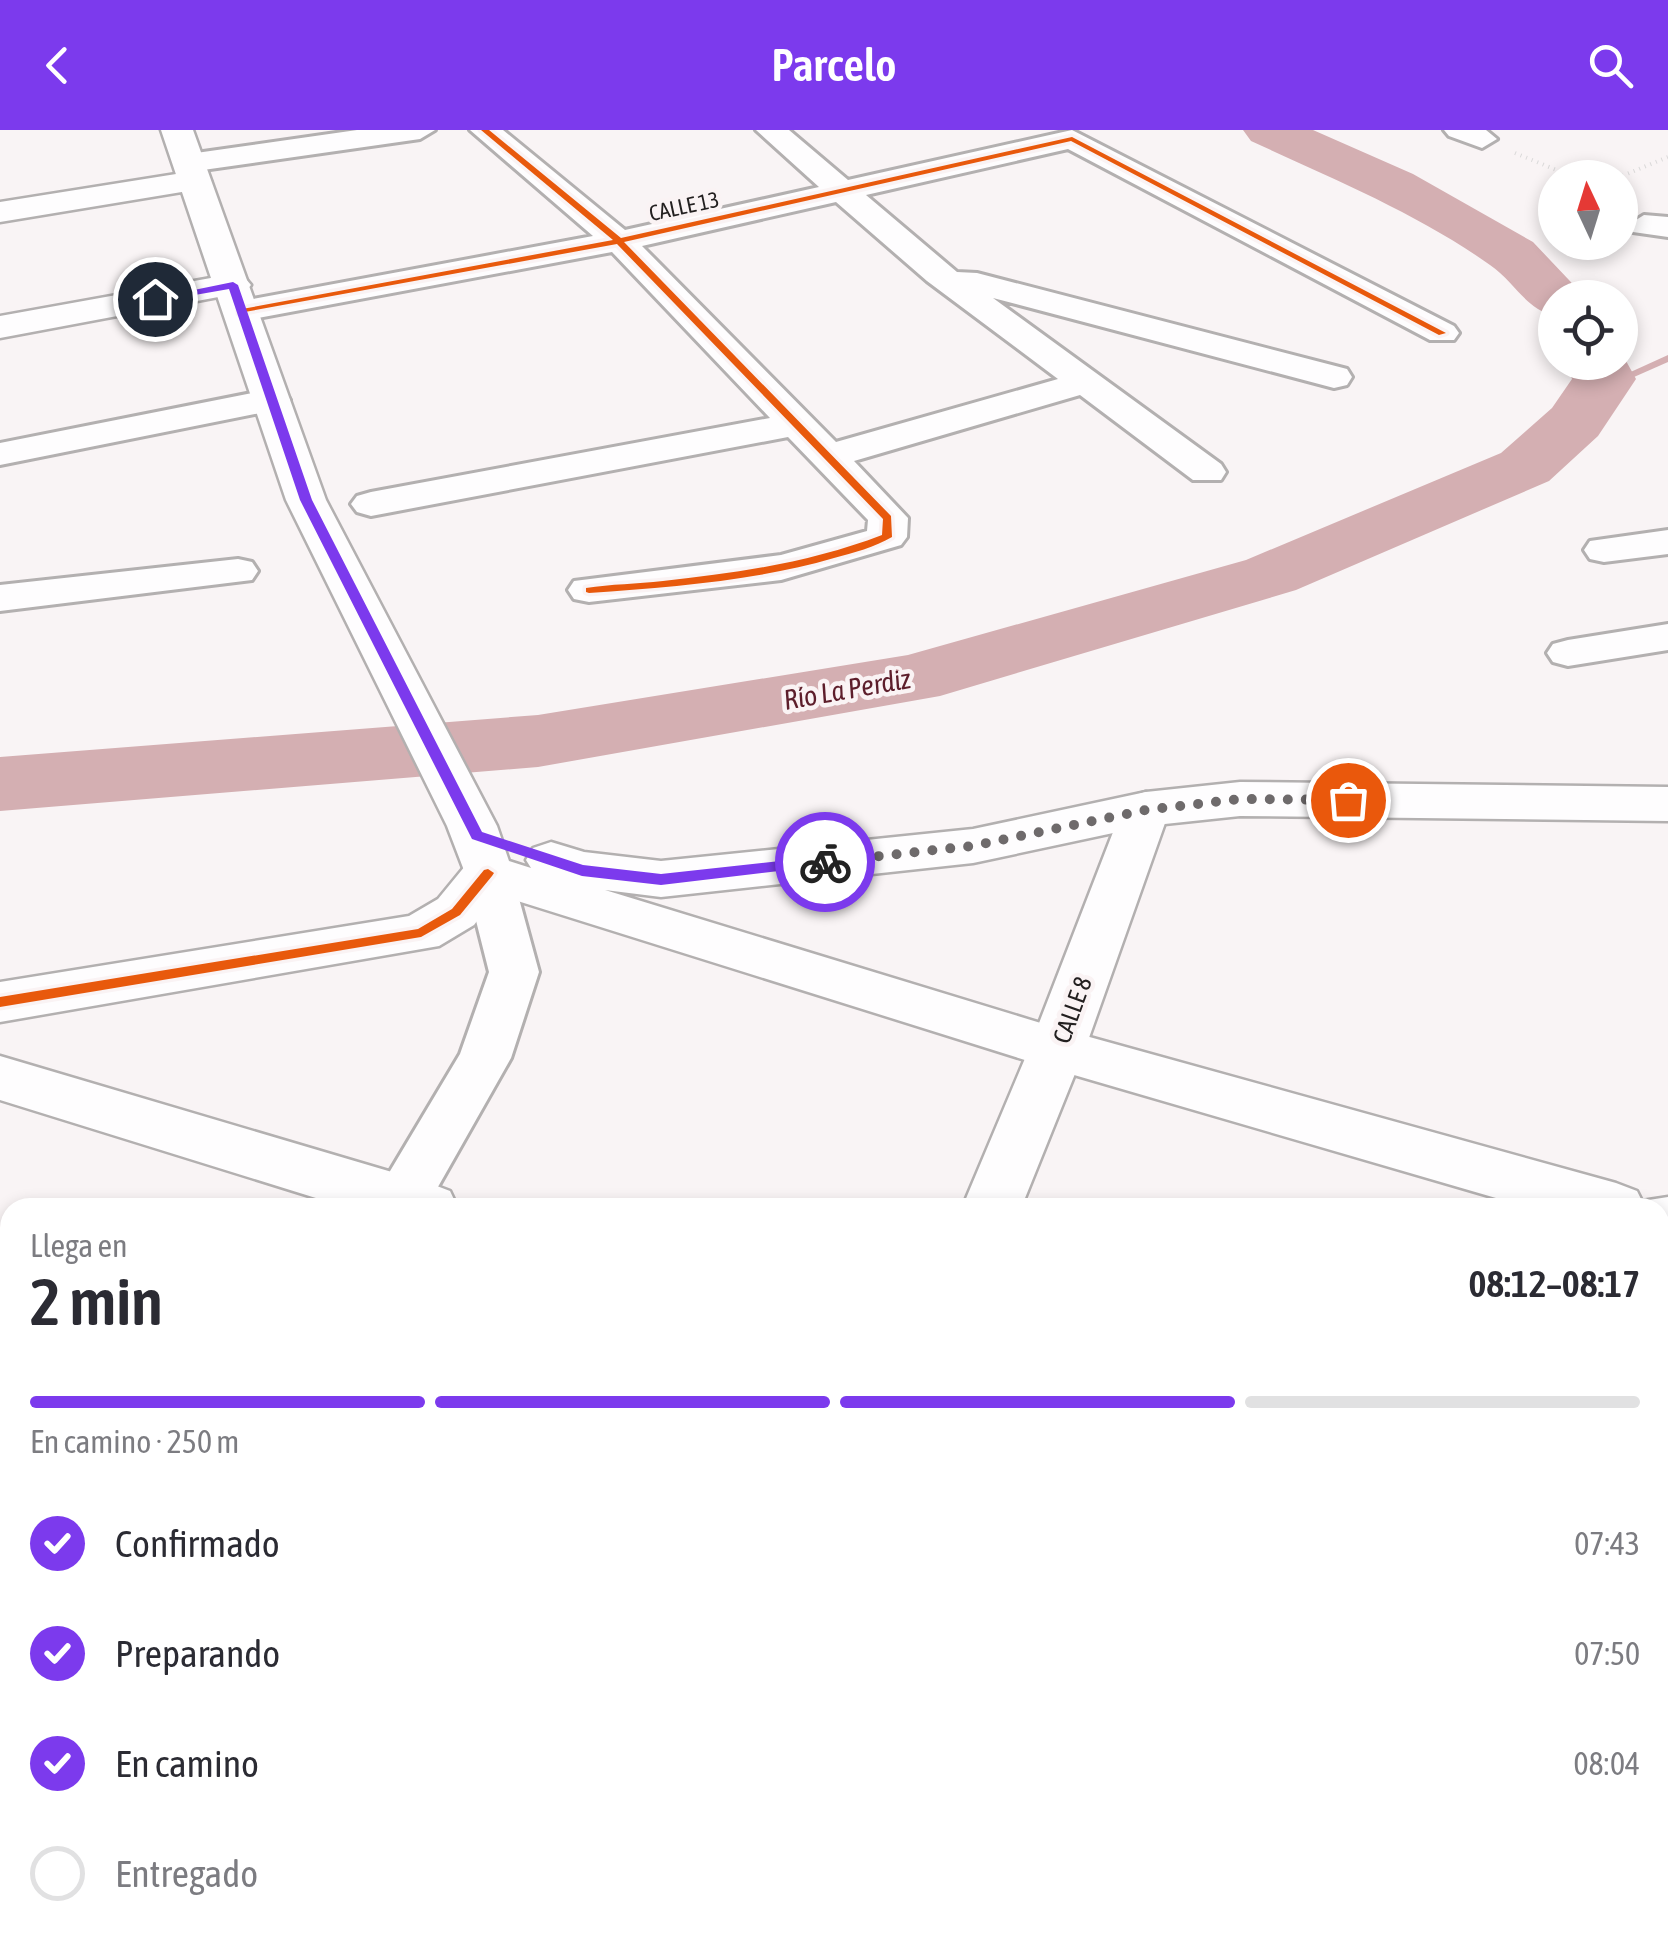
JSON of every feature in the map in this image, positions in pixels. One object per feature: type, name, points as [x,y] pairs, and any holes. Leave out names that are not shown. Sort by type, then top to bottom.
[{"type":"main road","points":[[0,212],[187,158],[306,500],[479,845],[1058,1049],[1581,1198]]},
{"type":"main road","name":"CALLE 13","points":[[0,327],[237,298]]},
{"type":"main road","points":[[479,845],[582,870],[661,880],[972,846],[1146,810],[1240,799],[1668,804]]},
{"type":"main road","name":"CALLE 8","points":[[995,1198],[1058,1049],[1146,810]]},
{"type":"main road","points":[[0,1002],[421,932],[456,912],[479,845]]},
{"type":"main road","points":[[0,1078],[386,1198]]},
{"type":"street","points":[[187,158],[420,130]]},
{"type":"street","points":[[484,130],[618,241],[888,518],[887,537],[856,551],[674,584],[588,590]]},
{"type":"street","points":[[771,130],[939,274],[1207,472]]},
{"type":"street","name":"CALLE 13","points":[[237,298],[618,241],[1072,139],[1442,334]]},
{"type":"street","points":[[939,274],[1334,377]]},
{"type":"street","points":[[830,456],[1086,382]]},
{"type":"street","points":[[0,454],[272,400]]},
{"type":"street","points":[[371,504],[798,424]]},
{"type":"street","points":[[1604,550],[1668,542]]},
{"type":"street","points":[[0,598],[238,571]]},
{"type":"street","points":[[1568,652],[1668,636]]},
{"type":"street","points":[[413,1198],[486,1058],[514,972],[479,845]]},
{"type":"path","points":[[1470,135],[1538,163]]},
{"type":"path","points":[[1638,169],[1668,156]]},
{"type":"waterway","name":"Río La Perdiz","points":[[1269,130],[1394,186],[1513,254],[1538,280]]},
{"type":"waterway","points":[[1596,390],[1668,358]]},
{"type":"waterway","name":"Río La Perdiz","points":[[0,784],[171,767],[538,741],[913,679],[1271,575],[1525,467],[1575,422],[1603,380]]},
{"type":"cycle path","points":[[485,130],[619,241],[888,518],[887,537],[819,559],[701,580],[589,590]]},
{"type":"cycle path","points":[[242,311],[619,241],[1072,139],[1442,333]]},
{"type":"cycle path","points":[[0,1002],[421,933],[456,912],[488,873]]},
{"type":"way so far","points":[[825,862],[972,846],[1146,810],[1240,799],[1348,800]]},
{"type":"route","points":[[155,299],[233,285],[306,500],[477,835],[582,870],[661,880],[825,862]]}]
